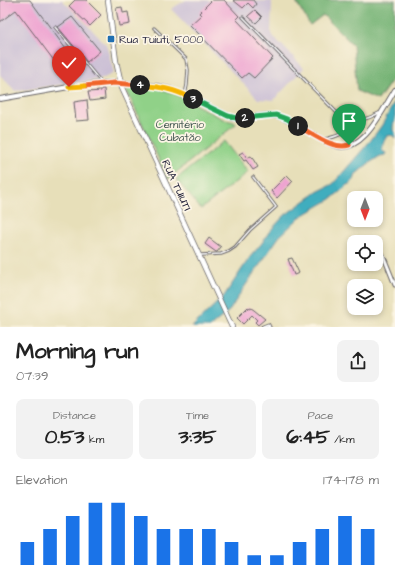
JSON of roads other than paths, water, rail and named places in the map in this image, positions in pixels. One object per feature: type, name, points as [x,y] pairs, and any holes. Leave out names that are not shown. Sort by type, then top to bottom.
[{"type":"main road","name":"RUA TUIUTI","points":[[108,0],[116,61],[120,83],[124,94],[231,325]]},
{"type":"street","points":[[0,99],[102,83],[120,83],[164,88],[177,91],[232,118],[271,115],[281,117],[323,140],[334,145],[344,146],[356,142],[363,137],[383,111],[395,90]]},
{"type":"street","points":[[383,255],[395,285]]},
{"type":"street","points":[[264,327],[268,326]]},
{"type":"lane","points":[[243,17],[342,118],[345,124],[341,135],[323,140]]},
{"type":"lane","points":[[55,27],[102,83]]},
{"type":"lane","points":[[154,28],[186,59],[188,70],[185,95]]},
{"type":"lane","points":[[342,118],[364,120],[383,111]]},
{"type":"lane","points":[[199,255],[214,255],[229,251],[276,207],[253,177]]},
{"type":"water","points":[[395,101],[395,120],[393,131],[395,132],[395,138],[392,135],[387,136],[385,139],[382,151],[386,153],[385,155],[380,156],[368,164],[356,174],[354,180],[331,199],[300,217],[279,237],[230,310],[210,327],[192,327],[224,296],[250,257],[269,232],[285,215],[317,192],[333,184],[371,140],[382,125]]},
{"type":"place","name":"Rua Tuiuti, 5000","points":[[111,39]]},
{"type":"park label","name":"Cemitério Cubatão","points":[[180,130]]}]
